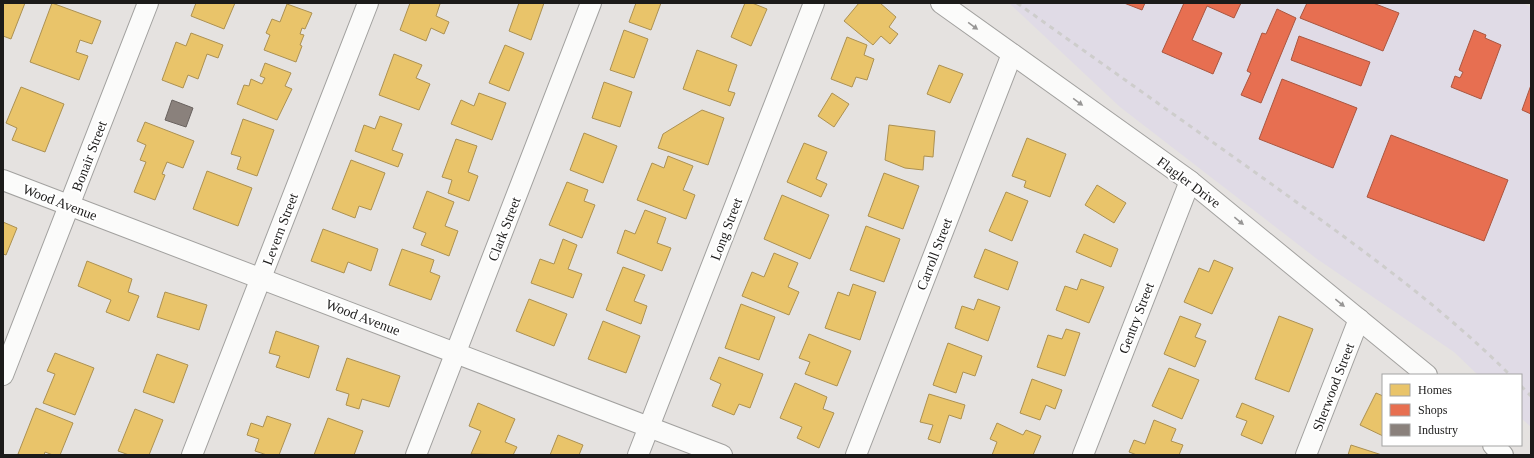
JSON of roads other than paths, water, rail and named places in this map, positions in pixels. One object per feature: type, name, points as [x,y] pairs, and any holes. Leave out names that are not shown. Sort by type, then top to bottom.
[{"type":"street","name":"Bonair Street","points":[[3,375],[148,3]]},
{"type":"street","name":"Levern Street","points":[[192,455],[368,3]]},
{"type":"street","name":"Clark Street","points":[[416,455],[591,3]]},
{"type":"street","name":"Long Street","points":[[638,455],[814,3]]},
{"type":"street","name":"Flagler Drive","points":[[941,3],[1190,181],[1360,319],[1425,374]]},
{"type":"street","name":"Carroll Street","points":[[856,455],[1012,54]]},
{"type":"street","name":"Wood Avenue","points":[[3,180],[722,455]]},
{"type":"street","name":"Gentry Street","points":[[1083,455],[1190,181]]},
{"type":"street","name":"Sherwood Street","points":[[1306,455],[1360,319]]},
{"type":"street","points":[[1495,446],[1503,455]]},
{"type":"railway","points":[[1017,3],[1270,183],[1394,274],[1454,323],[1509,374]]},
{"type":"railway","points":[[1522,387],[1531,396]]}]
